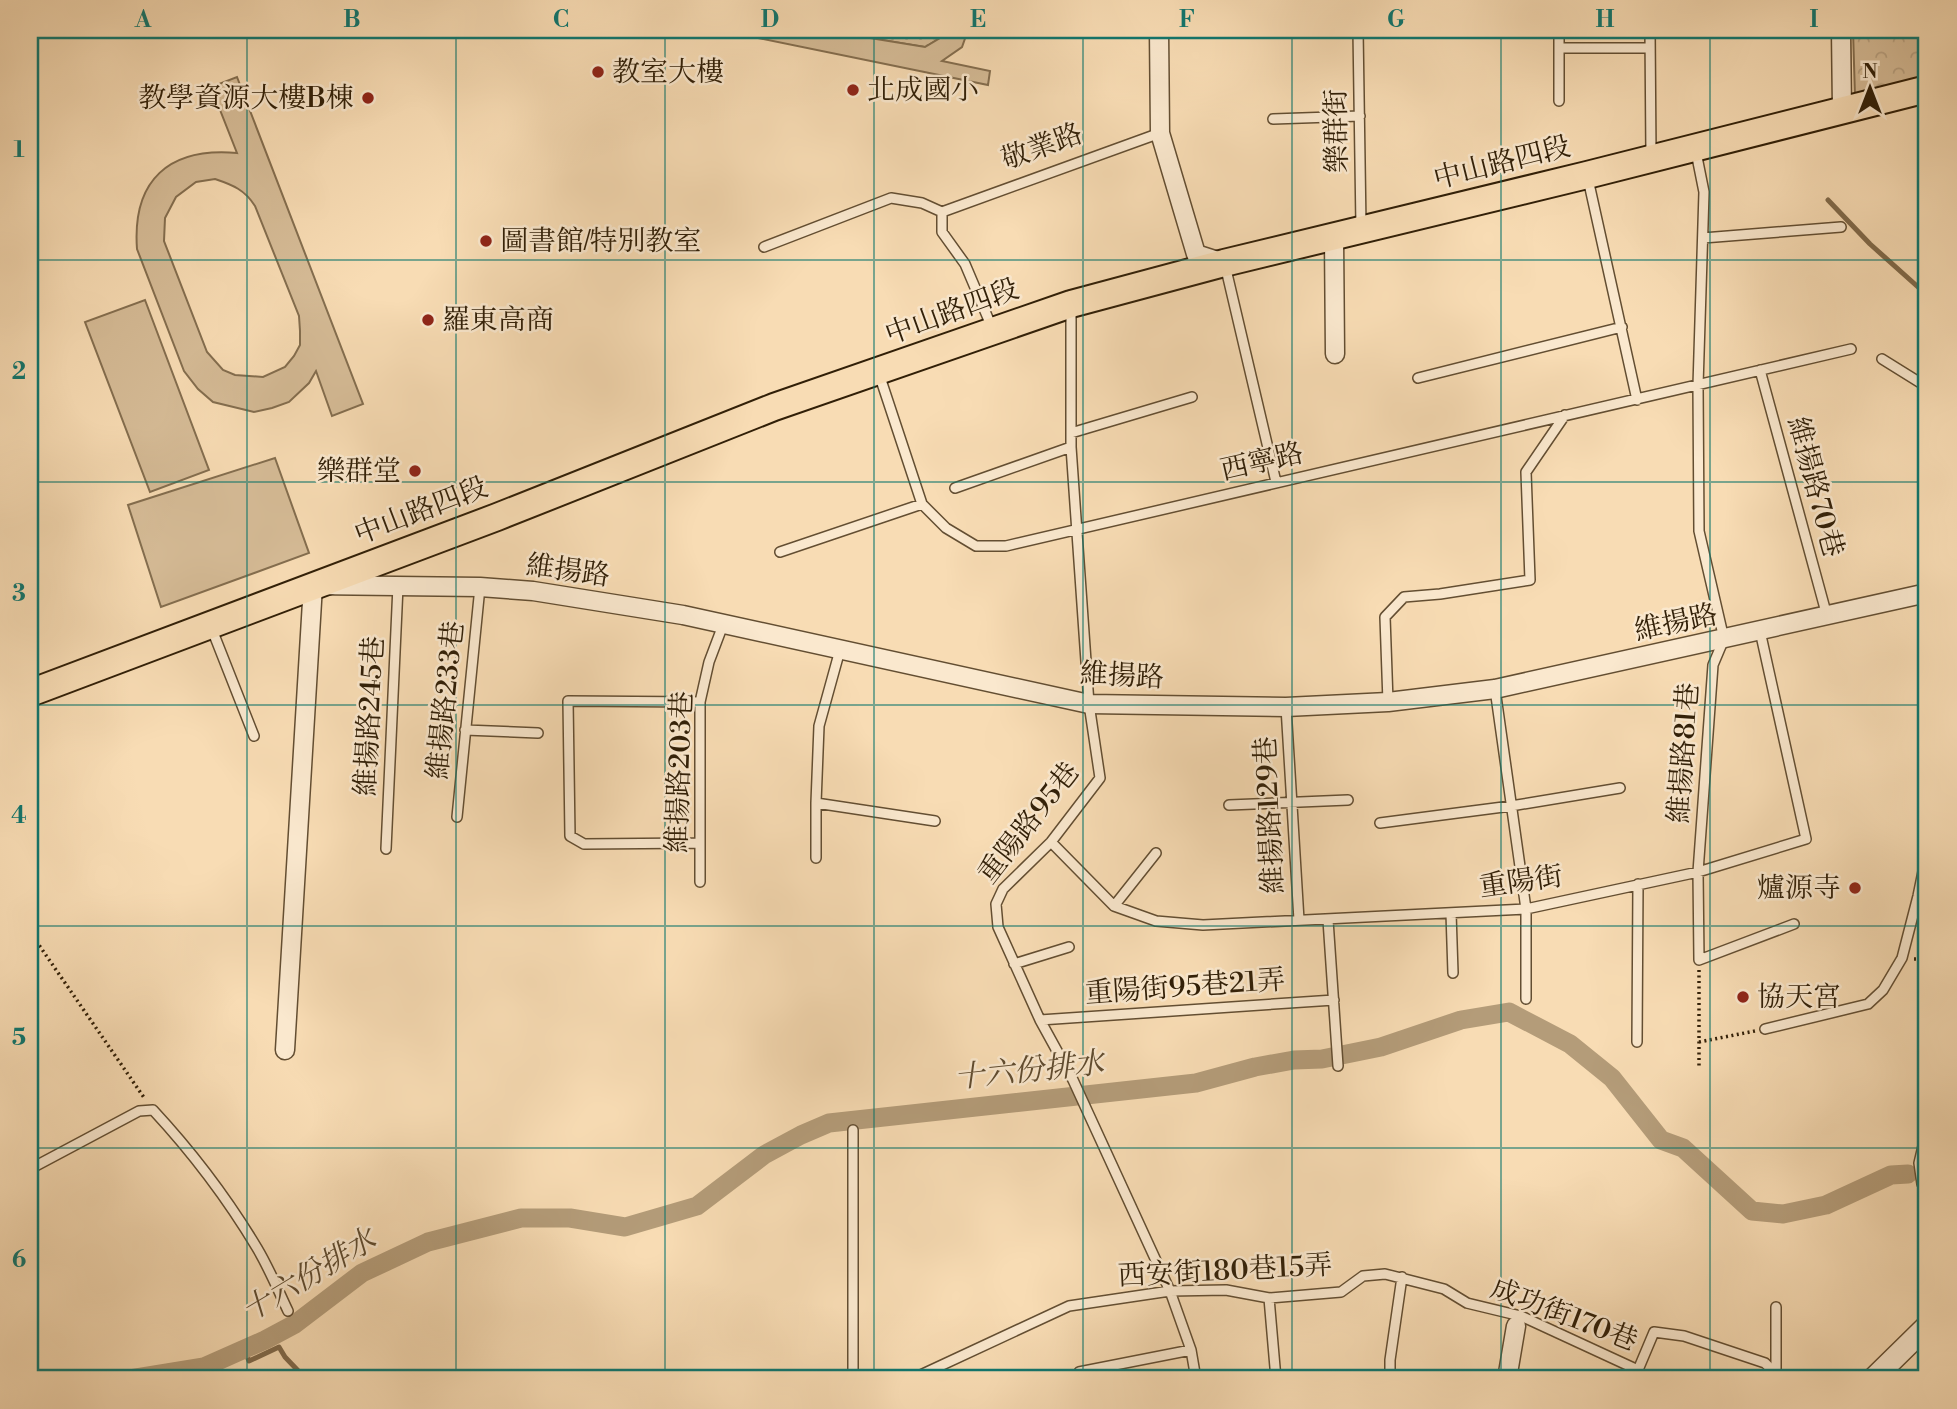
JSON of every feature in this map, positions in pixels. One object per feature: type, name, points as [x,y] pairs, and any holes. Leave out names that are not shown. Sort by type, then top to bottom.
[{"type":"main road","name":"中山路四段","points":[[30,693],[497,517],[774,407],[1071,304],[1224,263],[1334,238],[1927,89]]},
{"type":"street","points":[[1159,30],[1160,133],[1196,254],[1224,263]]},
{"type":"street","points":[[1842,30],[1842,110]]},
{"type":"street","points":[[1334,238],[1335,354]]},
{"type":"street","points":[[285,1050],[313,585]]},
{"type":"street","name":"維揚路","points":[[313,585],[480,587],[533,591],[683,615],[1089,704],[1286,707],[1388,702],[1494,689],[1927,593]]},
{"type":"street","points":[[1507,1379],[1516,1326]]},
{"type":"street","points":[[1873,1379],[1927,1326]]},
{"type":"lane","name":"樂群街","points":[[1358,30],[1362,231]]},
{"type":"lane","points":[[1559,30],[1559,101]]},
{"type":"lane","points":[[1650,30],[1651,158]]},
{"type":"lane","points":[[1559,48],[1650,48]]},
{"type":"lane","points":[[1273,119],[1360,116]]},
{"type":"lane","name":"敬業路","points":[[942,212],[1160,133]]},
{"type":"lane","points":[[1696,146],[1704,192],[1698,386],[1699,530],[1724,639]]},
{"type":"lane","points":[[1587,175],[1637,400]]},
{"type":"lane","points":[[764,247],[891,198],[922,202],[942,212],[942,232],[965,264],[993,331]]},
{"type":"lane","points":[[1703,238],[1841,227]]},
{"type":"lane","points":[[1224,263],[1276,482]]},
{"type":"lane","name":"重陽路95巷","points":[[1071,304],[1071,447],[1089,704],[1100,778],[1051,842],[1003,889],[996,904],[998,928],[1040,1020],[1073,1080],[1170,1291],[1191,1350],[1196,1379]]},
{"type":"lane","points":[[1418,378],[1622,327]]},
{"type":"lane","name":"西寧路","points":[[878,372],[922,504],[946,528],[976,546],[1006,546],[1850,349]]},
{"type":"lane","points":[[1882,359],[1927,387]]},
{"type":"lane","name":"維揚路70巷","points":[[1760,370],[1827,616]]},
{"type":"lane","points":[[1071,433],[1192,397]]},
{"type":"lane","points":[[1388,702],[1385,617],[1404,597],[1531,580],[1526,472],[1564,415]]},
{"type":"lane","points":[[955,488],[1071,447]]},
{"type":"lane","points":[[780,552],[922,504]]},
{"type":"lane","name":"維揚路245巷","points":[[386,849],[396,684],[398,586]]},
{"type":"lane","name":"維揚路233巷","points":[[457,817],[480,587]]},
{"type":"lane","points":[[210,625],[254,736]]},
{"type":"lane","name":"維揚路203巷","points":[[700,882],[700,702],[709,662],[723,625]]},
{"type":"lane","name":"重陽街","points":[[1051,842],[1114,906],[1156,921],[1191,924],[1526,909],[1698,872],[1806,839],[1760,631]]},
{"type":"lane","name":"維揚路81巷","points":[[1699,960],[1698,872],[1713,665],[1724,639]]},
{"type":"lane","points":[[816,858],[819,726],[840,650]]},
{"type":"lane","points":[[1494,689],[1526,909],[1526,999]]},
{"type":"lane","points":[[699,844],[584,844],[570,836],[568,701],[700,702]]},
{"type":"lane","name":"維揚路129巷","points":[[1286,707],[1299,920]]},
{"type":"lane","points":[[465,730],[538,733]]},
{"type":"lane","points":[[1380,823],[1620,788]]},
{"type":"lane","points":[[1229,805],[1348,800]]},
{"type":"lane","points":[[816,803],[934,821]]},
{"type":"lane","points":[[1765,1029],[1868,1004],[1883,990],[1902,958],[1927,852]]},
{"type":"lane","points":[[1114,906],[1156,853]]},
{"type":"lane","points":[[1637,1042],[1638,884]]},
{"type":"lane","points":[[1451,913],[1453,973]]},
{"type":"lane","points":[[1328,919],[1338,1066]]},
{"type":"lane","points":[[1699,960],[1794,924]]},
{"type":"lane","points":[[1014,964],[1069,947]]},
{"type":"lane","name":"重陽街95巷21弄","points":[[1040,1020],[1334,1000]]},
{"type":"lane","points":[[30,1169],[139,1111],[153,1110],[186,1145],[229,1205],[258,1250],[288,1311]]},
{"type":"lane","points":[[1927,1129],[1920,1163],[1922,1184],[1927,1185]]},
{"type":"lane","points":[[853,1130],[853,1379]]},
{"type":"lane","name":"西安街180巷15弄","points":[[912,1379],[1069,1306],[1170,1291],[1226,1290],[1269,1298],[1341,1292],[1363,1276],[1385,1274]]},
{"type":"lane","name":"成功街170巷","points":[[1385,1274],[1444,1289],[1467,1303],[1521,1317],[1638,1370],[1654,1332],[1684,1336],[1765,1363],[1778,1377]]},
{"type":"lane","points":[[1390,1379],[1390,1360],[1402,1277]]},
{"type":"lane","points":[[1269,1298],[1276,1379]]},
{"type":"lane","points":[[1776,1307],[1778,1377]]},
{"type":"lane","points":[[1079,1372],[1191,1350]]},
{"type":"path","points":[[30,932],[153,1110]]},
{"type":"path","points":[[1699,960],[1699,1066]]},
{"type":"path","points":[[1699,1042],[1765,1029]]},
{"type":"green space","points":[[719,30],[821,30],[925,47],[940,38],[945,30],[968,30],[962,47],[942,61],[990,71],[988,85]]},
{"type":"green space","points":[[821,30],[945,30],[940,38],[925,47]]},
{"type":"green space","points":[[1853,30],[1927,30],[1927,79],[1855,97]]},
{"type":"green space","points":[[237,77],[363,404],[332,416],[316,371],[309,383],[289,402],[254,412],[213,402],[184,371],[137,249],[137,225],[141,204],[160,173],[174,163],[192,156],[237,153],[211,87]],"holes":[[[215,179],[243,192],[255,206],[299,316],[300,345],[294,356],[285,367],[263,377],[235,375],[223,370],[207,352],[164,241],[165,218],[176,197],[196,182]]]},
{"type":"green space","points":[[145,300],[209,470],[150,492],[85,322]]},
{"type":"green space","points":[[275,458],[309,553],[161,607],[128,505]]},
{"type":"waterway","points":[[1828,200],[1870,244],[1927,295]]},
{"type":"waterway","name":"十六份排水","points":[[130,1379],[204,1367],[265,1340],[295,1324],[362,1273],[428,1242],[521,1218],[570,1218],[625,1227],[697,1206],[764,1155],[829,1123],[1196,1083],[1255,1067],[1294,1060],[1322,1059],[1381,1047],[1461,1020],[1509,1012],[1570,1044],[1612,1078],[1661,1140],[1683,1148],[1752,1211],[1783,1214],[1826,1205],[1891,1175],[1908,1174]]},
{"type":"waterway","points":[[244,1349],[249,1361],[279,1347],[306,1379]]},
{"type":"place","name":"教室大樓","points":[[598,72]]},
{"type":"place","name":"北成國小","points":[[853,90]]},
{"type":"place","name":"教學資源大樓B棟","points":[[368,98]]},
{"type":"place","name":"圖書館/特別教室","points":[[486,241]]},
{"type":"place","name":"羅東高商","points":[[428,320]]},
{"type":"place","name":"樂群堂","points":[[415,471]]},
{"type":"place","name":"爐源寺","points":[[1855,888]]},
{"type":"place","name":"協天宮","points":[[1743,997]]}]
